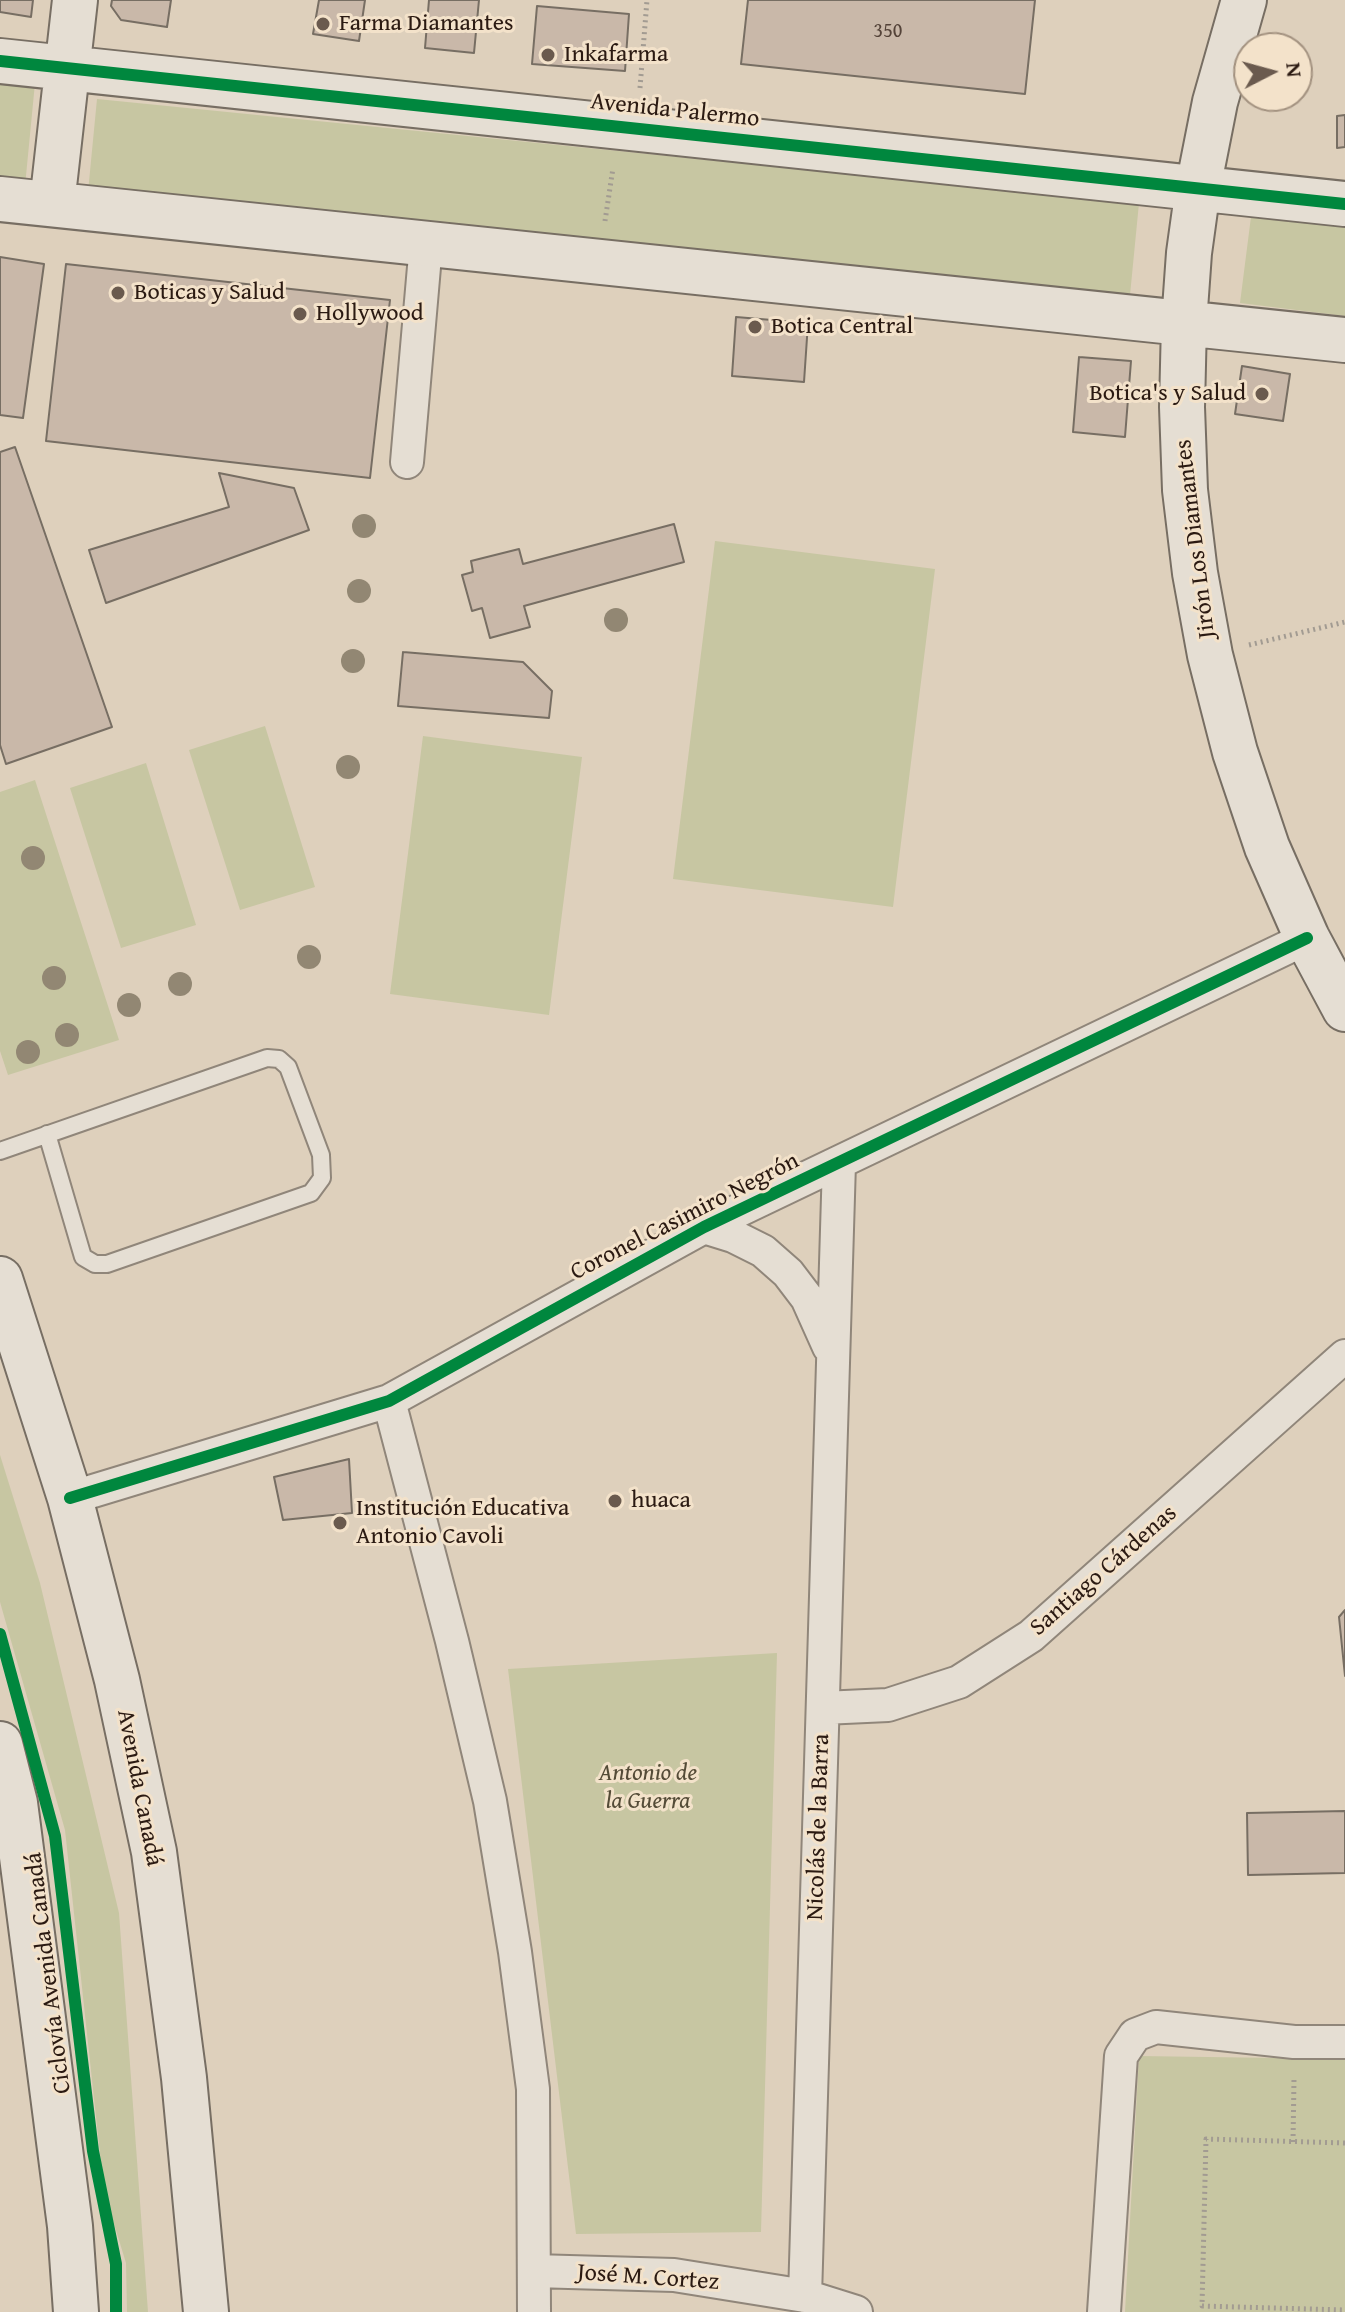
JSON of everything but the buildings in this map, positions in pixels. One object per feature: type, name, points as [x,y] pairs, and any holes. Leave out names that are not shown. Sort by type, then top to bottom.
[{"type":"street","points":[[52,204],[75,0]]},
{"type":"street","name":"Jirón Los Diamantes","points":[[1244,0],[1215,102],[1198,188],[1184,323],[1182,407],[1185,490],[1195,573],[1210,655],[1235,752],[1267,847],[1307,938],[1345,1009]]},
{"type":"street","name":"Avenida Palermo","points":[[0,61],[1345,204]]},
{"type":"street","points":[[0,199],[1345,340]]},
{"type":"street","points":[[407,462],[426,244]]},
{"type":"street","name":"Coronel Casimiro Negrón","points":[[70,1498],[389,1401],[704,1227],[1307,938]]},
{"type":"street","name":"Nicolás de la Barra","points":[[805,2296],[839,1163]]},
{"type":"street","name":"Nicolás de la Barra","points":[[704,1227],[733,1236],[763,1251],[788,1273],[807,1298],[833,1357]]},
{"type":"street","name":"Avenida Canadá","points":[[0,1279],[70,1498],[117,1680],[154,1852],[184,2078],[206,2312]]},
{"type":"street","name":"Santiago Cárdenas","points":[[823,1708],[888,1705],[959,1682],[1031,1636],[1345,1356]]},
{"type":"street","points":[[389,1401],[490,1801],[515,1952],[533,2089],[534,2312]]},
{"type":"street","points":[[0,1744],[15,1803],[70,2226],[76,2312]]},
{"type":"street","points":[[1104,2312],[1121,2056],[1135,2035],[1156,2027],[1294,2042],[1345,2042]]},
{"type":"street","name":"José M. Cortez","points":[[534,2271],[674,2275],[805,2296],[856,2312]]},
{"type":"lane","points":[[0,1151],[47,1134],[267,1058],[279,1059],[288,1067],[321,1155],[322,1178],[311,1193],[107,1264],[95,1264],[83,1257],[47,1134]]},
{"type":"path","points":[[599,262],[628,128],[647,0]]},
{"type":"path","points":[[1210,655],[1345,622]]},
{"type":"path","points":[[1293,2142],[1294,2042]]},
{"type":"path","points":[[1345,2143],[1206,2139],[1202,2306],[1345,2310]]},
{"type":"green space","points":[[0,80],[35,83],[25,186],[0,184]]},
{"type":"green space","points":[[97,99],[1139,203],[1130,295],[88,192]]},
{"type":"green space","points":[[1252,209],[1345,221],[1345,316],[1240,303]]},
{"type":"green space","points":[[715,541],[935,569],[893,907],[673,879]]},
{"type":"green space","points":[[265,726],[315,887],[240,910],[189,750]]},
{"type":"green space","points":[[423,736],[582,757],[549,1015],[390,994]]},
{"type":"green space","points":[[146,763],[196,925],[121,948],[70,788]]},
{"type":"green space","points":[[35,780],[119,1040],[8,1075],[0,1051],[0,792]]},
{"type":"green space","points":[[0,1455],[40,1583],[119,1913],[148,2312],[127,2312],[126,2263],[104,2191],[65,1830],[0,1602]]},
{"type":"green space","name":"Antonio de la Guerra","points":[[777,1653],[761,2232],[576,2234],[508,1669]]},
{"type":"green space","points":[[1139,2056],[1345,2059],[1345,2312],[1125,2312]]},
{"type":"cycle path","points":[[0,61],[1345,204]]},
{"type":"cycle path","points":[[70,1498],[389,1401],[704,1227],[1307,938]]},
{"type":"cycle path","name":"Ciclovía Avenida Canadá","points":[[0,1634],[55,1836],[93,2151],[116,2264],[116,2312]]},
{"type":"place","name":"Farma Diamantes","points":[[323,24]]},
{"type":"place","name":"Inkafarma","points":[[548,55]]},
{"type":"place","name":"Boticas y Salud","points":[[118,293]]},
{"type":"place","name":"Hollywood","points":[[300,314]]},
{"type":"place","name":"Botica Central","points":[[755,327]]},
{"type":"place","name":"Botica's y Salud","points":[[1262,394]]},
{"type":"place","name":"huaca","points":[[615,1501]]},
{"type":"place","name":"Institución Educativa Antonio Cavoli","points":[[340,1523]]}]
